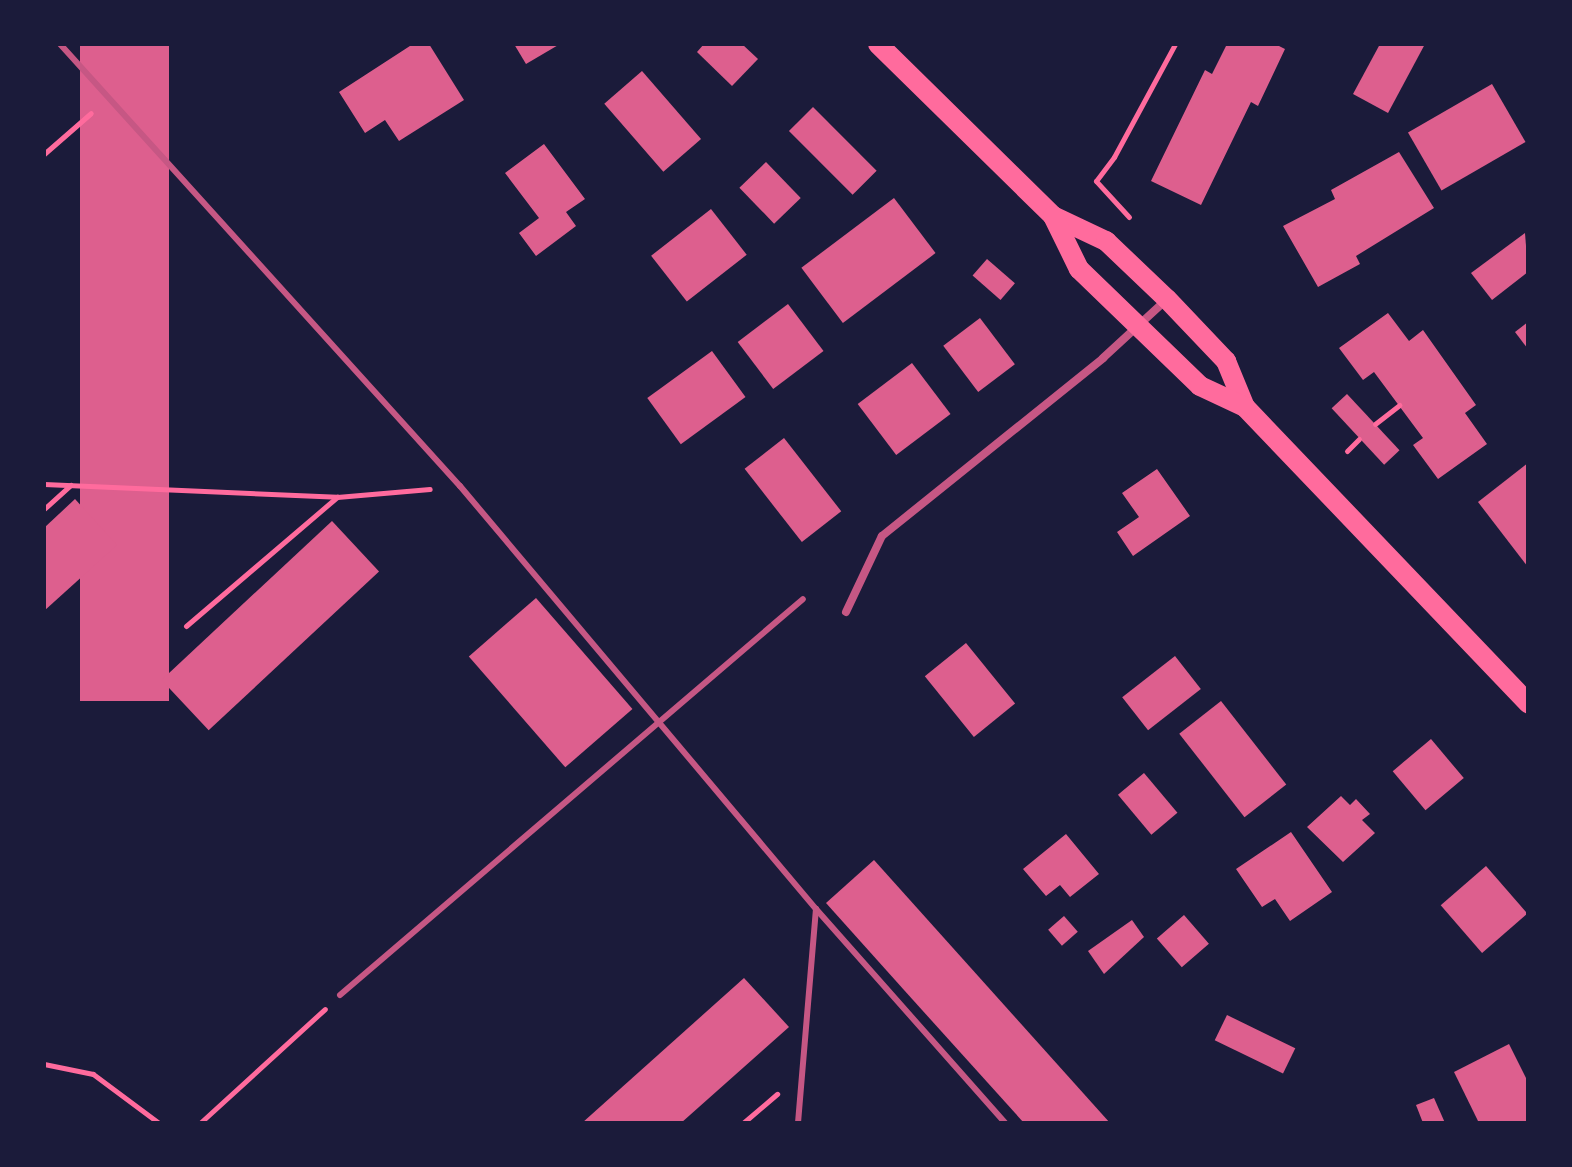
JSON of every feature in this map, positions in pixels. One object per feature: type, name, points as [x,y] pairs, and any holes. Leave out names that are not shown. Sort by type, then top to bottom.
[{"type":"main road","points":[[878,44],[1053,216],[1106,241],[1167,299],[1226,361],[1245,407]]},
{"type":"main road","points":[[1053,216],[1079,269],[1200,386],[1245,407],[1528,703]]},
{"type":"street","points":[[846,612],[882,536],[1167,299]]},
{"type":"lane","points":[[60,44],[460,486],[655,721],[1005,1123]]},
{"type":"lane","points":[[340,995],[655,721],[803,599]]},
{"type":"lane","points":[[798,1123],[816,909]]},
{"type":"path","points":[[1130,218],[1096,181],[1114,157],[1175,44]]},
{"type":"path","points":[[44,154],[110,97]]},
{"type":"path","points":[[1375,424],[1399,405]]},
{"type":"path","points":[[1347,451],[1359,439]]},
{"type":"path","points":[[44,484],[337,497],[460,486]]},
{"type":"path","points":[[44,509],[72,484]]},
{"type":"path","points":[[186,626],[337,497]]},
{"type":"path","points":[[200,1123],[340,995]]},
{"type":"path","points":[[44,1064],[93,1074],[159,1123]]},
{"type":"path","points":[[743,1123],[802,1073]]},
{"type":"building","points":[[80,44],[169,44],[169,701],[80,701]]},
{"type":"building","points":[[413,44],[429,44],[464,100],[399,141],[385,120],[365,133],[339,92]]},
{"type":"building","points":[[514,44],[560,44],[526,64]]},
{"type":"building","points":[[704,44],[742,44],[758,59],[732,86],[697,52]]},
{"type":"building","points":[[1227,44],[1275,44],[1285,49],[1258,106],[1251,102],[1201,205],[1151,181],[1205,70],[1212,74]]},
{"type":"building","points":[[1380,44],[1425,44],[1388,113],[1353,94]]},
{"type":"building","points":[[642,71],[701,139],[663,172],[604,104]]},
{"type":"building","points":[[1492,84],[1526,142],[1441,191],[1408,132]]},
{"type":"building","points":[[813,107],[877,171],[853,195],[789,131]]},
{"type":"building","points":[[544,144],[585,199],[566,212],[576,226],[536,256],[519,233],[539,218],[505,173]]},
{"type":"building","points":[[1399,152],[1434,208],[1356,256],[1360,264],[1318,287],[1283,226],[1335,199],[1331,190]]},
{"type":"building","points":[[766,162],[801,198],[774,224],[739,188]]},
{"type":"building","points":[[894,198],[936,253],[843,323],[801,268]]},
{"type":"building","points":[[711,209],[747,255],[687,301],[651,256]]},
{"type":"building","points":[[1525,233],[1528,272],[1492,300],[1471,273]]},
{"type":"building","points":[[987,259],[1015,283],[1000,300],[973,276]]},
{"type":"building","points":[[788,304],[824,351],[773,389],[738,342]]},
{"type":"building","points":[[1388,313],[1409,341],[1423,330],[1476,405],[1465,413],[1487,444],[1438,479],[1413,445],[1423,438],[1374,372],[1363,380],[1339,348]]},
{"type":"building","points":[[980,318],[1015,364],[978,392],[943,346]]},
{"type":"building","points":[[1528,322],[1528,349],[1515,332]]},
{"type":"building","points":[[712,351],[746,397],[681,444],[647,398]]},
{"type":"building","points":[[912,363],[951,414],[896,455],[858,404]]},
{"type":"building","points":[[1347,394],[1400,450],[1384,465],[1332,408]]},
{"type":"building","points":[[784,438],[841,511],[802,542],[745,469]]},
{"type":"building","points":[[1528,463],[1528,567],[1478,502]]},
{"type":"building","points":[[1157,469],[1190,516],[1133,556],[1117,532],[1139,517],[1122,493]]},
{"type":"building","points":[[75,499],[117,545],[44,611],[44,528]]},
{"type":"building","points":[[332,521],[379,571],[209,730],[162,680]]},
{"type":"building","points":[[536,598],[632,709],[565,767],[469,656]]},
{"type":"building","points":[[966,643],[1015,704],[974,737],[925,676]]},
{"type":"building","points":[[1175,656],[1201,689],[1148,730],[1122,697]]},
{"type":"building","points":[[1221,701],[1286,785],[1244,817],[1179,734]]},
{"type":"building","points":[[1431,739],[1464,778],[1425,810],[1393,771]]},
{"type":"building","points":[[1144,773],[1177,813],[1151,835],[1118,795]]},
{"type":"building","points":[[1341,796],[1350,805],[1356,799],[1370,814],[1362,820],[1375,833],[1343,862],[1307,827]]},
{"type":"building","points":[[1291,832],[1332,892],[1290,921],[1275,899],[1262,907],[1236,869]]},
{"type":"building","points":[[1066,834],[1099,874],[1070,897],[1060,885],[1046,896],[1023,869]]},
{"type":"building","points":[[874,860],[1110,1123],[1024,1123],[904,990],[826,903]]},
{"type":"building","points":[[1486,866],[1527,914],[1482,953],[1441,905]]},
{"type":"building","points":[[1184,915],[1209,944],[1182,967],[1157,939]]},
{"type":"building","points":[[1064,916],[1078,932],[1062,946],[1048,930]]},
{"type":"building","points":[[1132,920],[1144,937],[1104,974],[1088,951]]},
{"type":"building","points":[[744,978],[789,1027],[681,1123],[582,1123]]},
{"type":"building","points":[[1227,1015],[1295,1048],[1283,1073],[1215,1040]]},
{"type":"building","points":[[1509,1044],[1528,1082],[1528,1123],[1479,1123],[1454,1072]]},
{"type":"building","points":[[1434,1098],[1445,1123],[1423,1123],[1416,1105]]}]
